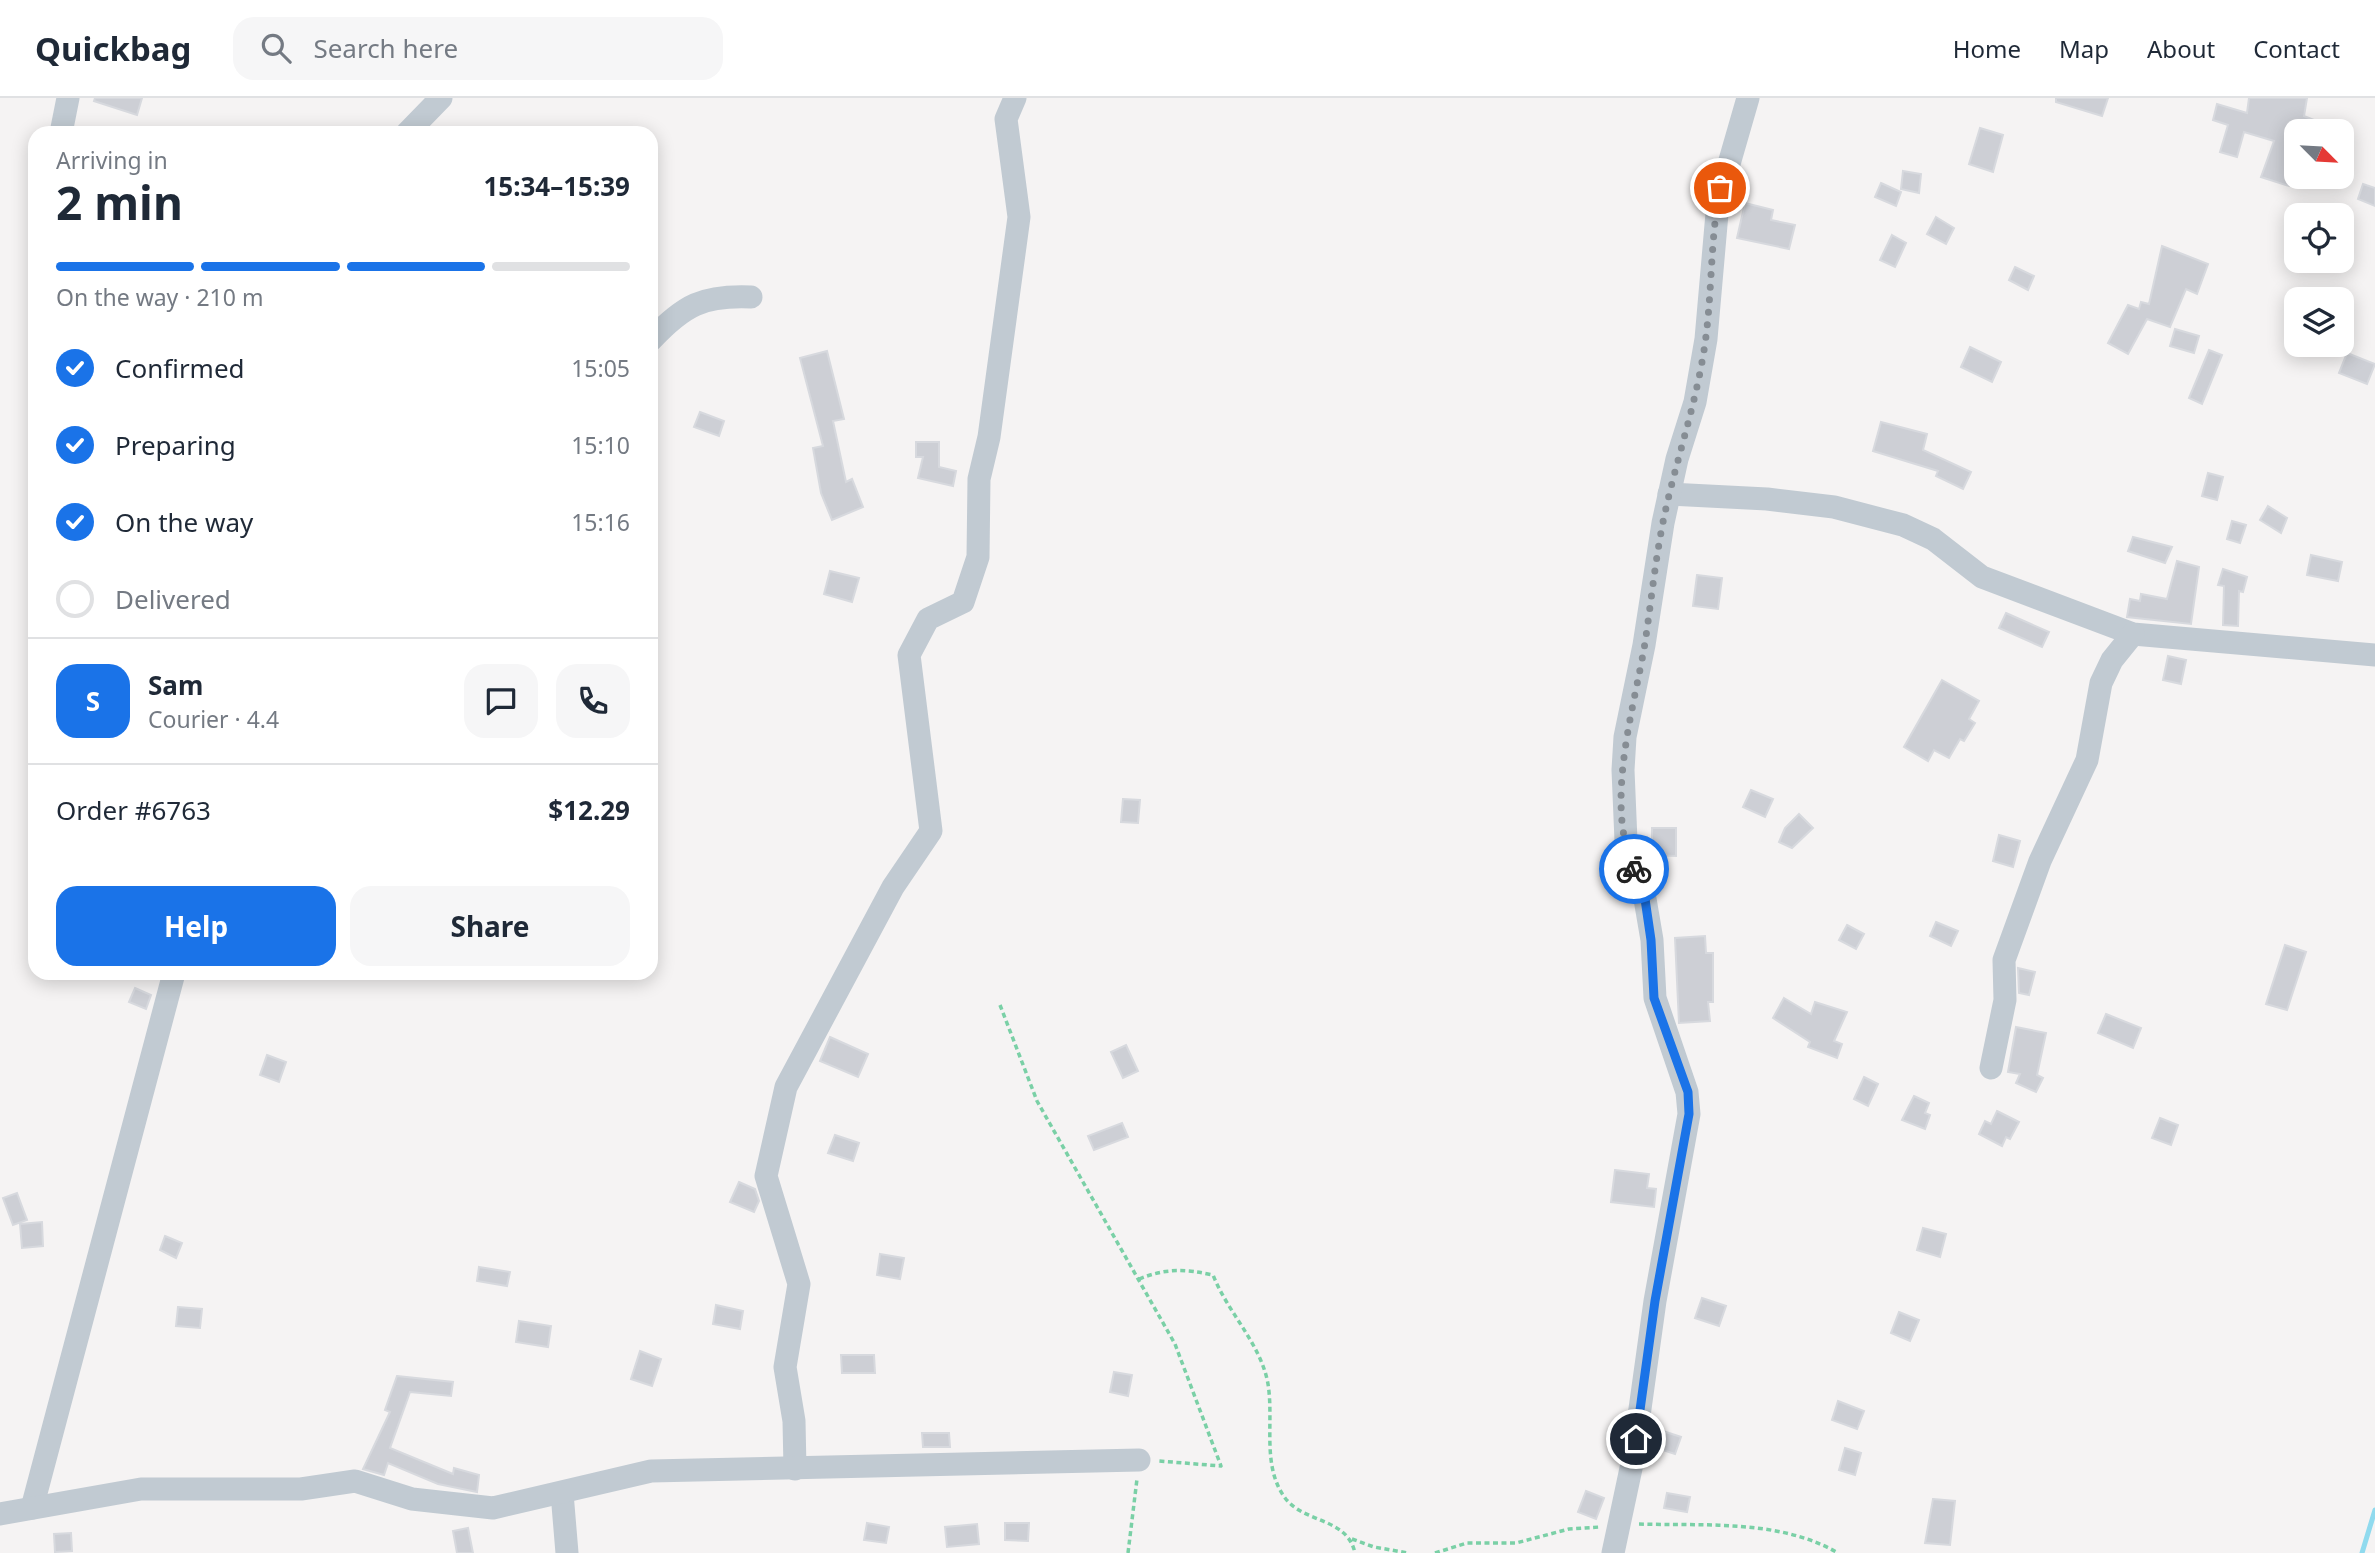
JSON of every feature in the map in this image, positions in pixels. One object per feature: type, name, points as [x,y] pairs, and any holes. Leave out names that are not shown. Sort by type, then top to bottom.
[{"type":"street","points":[[62,126],[68,98]]},
{"type":"street","points":[[414,126],[441,98]]},
{"type":"street","points":[[795,1469],[794,1421],[785,1367],[799,1284],[766,1176],[786,1087],[893,887],[931,831],[909,656],[928,619],[963,602],[978,557],[979,479],[989,437],[1019,217],[1006,119],[1015,98]]},
{"type":"street","points":[[1614,1553],[1689,1114],[1688,1092],[1654,998],[1651,940],[1645,899],[1629,858],[1622,802],[1625,737],[1670,494],[1695,402],[1706,339],[1712,244],[1719,192],[1748,98]]},
{"type":"street","points":[[658,333],[668,322],[703,299],[751,297]]},
{"type":"street","points":[[1670,494],[1767,499],[1834,507],[1903,525],[1933,539],[1982,577],[2133,634],[2375,655]]},
{"type":"street","points":[[1991,1068],[2005,1000],[2004,960],[2039,861],[2087,760],[2101,683],[2112,660],[2133,634]]},
{"type":"street","points":[[32,1508],[161,1012],[172,980]]},
{"type":"street","points":[[0,1514],[141,1489],[301,1489],[355,1481],[412,1499],[493,1508],[651,1471],[1139,1460]]},
{"type":"street","points":[[562,1493],[567,1553]]},
{"type":"path","points":[[1000,1005],[1037,1101],[1175,1344],[1220,1466],[1139,1460],[1128,1553]]},
{"type":"path","points":[[1139,1279],[1161,1270],[1186,1269],[1213,1275],[1231,1313],[1262,1357],[1270,1403],[1273,1474],[1283,1496],[1294,1507],[1344,1531],[1352,1539],[1374,1548],[1408,1553]]},
{"type":"path","points":[[1435,1553],[1466,1543],[1516,1543],[1569,1529],[1614,1527],[1621,1524],[1733,1527],[1791,1534],[1817,1541],[1838,1553]]},
{"type":"path","points":[[1352,1539],[1355,1553]]},
{"type":"building","points":[[95,98],[142,98],[137,115],[94,101]]},
{"type":"building","points":[[2056,98],[2108,98],[2102,116],[2056,102]]},
{"type":"building","points":[[2249,98],[2307,98],[2304,116],[2311,119],[2284,119],[2284,184],[2261,177],[2274,141],[2244,132],[2237,157],[2220,152],[2228,125],[2213,120],[2217,104],[2247,113]]},
{"type":"building","points":[[1980,128],[2003,135],[1993,172],[1969,164]]},
{"type":"building","points":[[1903,171],[1921,174],[1919,193],[1901,189]]},
{"type":"building","points":[[1881,183],[1901,192],[1896,206],[1875,197]]},
{"type":"building","points":[[2363,184],[2375,188],[2375,206],[2358,199]]},
{"type":"building","points":[[1745,203],[1773,210],[1771,220],[1795,225],[1789,249],[1737,238]]},
{"type":"building","points":[[1936,217],[1954,228],[1946,244],[1927,234]]},
{"type":"building","points":[[1892,235],[1906,243],[1895,267],[1880,260]]},
{"type":"building","points":[[2162,246],[2208,264],[2197,294],[2186,289],[2170,327],[2147,319],[2128,354],[2108,343],[2128,305],[2139,309],[2141,302],[2149,304]]},
{"type":"building","points":[[2015,267],[2034,276],[2028,290],[2009,280]]},
{"type":"building","points":[[2175,329],[2199,336],[2194,353],[2170,346]]},
{"type":"building","points":[[1970,347],[2001,362],[1992,382],[1961,367]]},
{"type":"building","points":[[2209,350],[2222,355],[2202,404],[2189,398]]},
{"type":"building","points":[[827,351],[844,419],[833,421],[846,482],[852,479],[863,507],[832,520],[821,493],[813,448],[823,446],[800,358]]},
{"type":"building","points":[[2354,356],[2375,364],[2367,384],[2339,373],[2345,357]]},
{"type":"building","points":[[700,412],[724,421],[719,436],[694,427]]},
{"type":"building","points":[[1881,422],[1927,434],[1923,450],[1971,472],[1963,489],[1936,476],[1938,471],[1873,451]]},
{"type":"building","points":[[916,442],[939,442],[939,467],[956,471],[953,486],[918,478],[923,457],[916,457]]},
{"type":"building","points":[[2208,473],[2223,477],[2217,500],[2202,496]]},
{"type":"building","points":[[2268,506],[2287,518],[2281,533],[2260,520]]},
{"type":"building","points":[[2232,521],[2246,525],[2240,543],[2227,539]]},
{"type":"building","points":[[2133,537],[2172,547],[2165,563],[2128,551]]},
{"type":"building","points":[[2311,555],[2342,562],[2338,581],[2307,575]]},
{"type":"building","points":[[2177,561],[2199,567],[2191,624],[2127,617],[2130,599],[2140,601],[2141,594],[2167,599]]},
{"type":"building","points":[[2223,569],[2247,577],[2243,592],[2239,591],[2238,626],[2223,625],[2224,586],[2218,585]]},
{"type":"building","points":[[830,571],[859,578],[852,602],[824,594]]},
{"type":"building","points":[[1697,575],[1722,578],[1718,609],[1693,606]]},
{"type":"building","points":[[2006,613],[2049,632],[2042,647],[1999,628]]},
{"type":"building","points":[[2168,656],[2186,660],[2181,684],[2163,680]]},
{"type":"building","points":[[1942,680],[1979,701],[1969,719],[1975,723],[1964,741],[1960,739],[1949,758],[1934,750],[1928,761],[1904,747]]},
{"type":"building","points":[[1751,790],[1773,799],[1765,817],[1743,807]]},
{"type":"building","points":[[1123,799],[1140,800],[1138,823],[1121,822]]},
{"type":"building","points":[[1799,814],[1813,828],[1792,848],[1779,842],[1785,828]]},
{"type":"building","points":[[1652,828],[1676,828],[1676,856],[1652,855]]},
{"type":"building","points":[[1999,835],[2020,841],[2013,867],[1993,861]]},
{"type":"building","points":[[1936,922],[1958,931],[1951,946],[1930,936]]},
{"type":"building","points":[[1847,925],[1864,934],[1856,949],[1839,940]]},
{"type":"building","points":[[1705,936],[1706,953],[1713,953],[1713,1002],[1708,1002],[1710,1021],[1679,1023],[1675,938]]},
{"type":"building","points":[[2285,945],[2306,952],[2287,1010],[2266,1004]]},
{"type":"building","points":[[2018,968],[2035,972],[2029,995],[2019,993]]},
{"type":"building","points":[[135,988],[151,995],[146,1009],[129,1002]]},
{"type":"building","points":[[1784,998],[1811,1014],[1815,1002],[1847,1012],[1834,1041],[1842,1044],[1837,1058],[1808,1047],[1810,1042],[1773,1018]]},
{"type":"building","points":[[2106,1014],[2141,1028],[2133,1048],[2098,1033]]},
{"type":"building","points":[[2016,1027],[2046,1033],[2037,1075],[2043,1078],[2036,1092],[2016,1083],[2020,1074],[2008,1072]]},
{"type":"building","points":[[830,1037],[868,1054],[858,1077],[820,1061]]},
{"type":"building","points":[[1126,1045],[1138,1071],[1123,1078],[1111,1052]]},
{"type":"building","points":[[267,1055],[286,1062],[279,1082],[260,1075]]},
{"type":"building","points":[[1864,1077],[1878,1084],[1868,1106],[1854,1099]]},
{"type":"building","points":[[1914,1096],[1929,1103],[1925,1113],[1930,1115],[1925,1129],[1902,1120]]},
{"type":"building","points":[[1997,1111],[2019,1122],[2010,1139],[2006,1137],[2002,1146],[1979,1134],[1985,1121],[1991,1124]]},
{"type":"building","points":[[2160,1118],[2178,1125],[2171,1145],[2152,1138]]},
{"type":"building","points":[[1122,1123],[1128,1137],[1094,1150],[1088,1136]]},
{"type":"building","points":[[835,1135],[859,1143],[853,1161],[828,1153]]},
{"type":"building","points":[[1615,1170],[1649,1174],[1647,1188],[1656,1189],[1654,1207],[1611,1202]]},
{"type":"building","points":[[739,1182],[755,1189],[759,1201],[754,1212],[730,1202]]},
{"type":"building","points":[[17,1193],[27,1220],[13,1225],[3,1198]]},
{"type":"building","points":[[42,1222],[43,1246],[22,1248],[20,1224]]},
{"type":"building","points":[[1923,1228],[1946,1234],[1940,1257],[1917,1250]]},
{"type":"building","points":[[165,1236],[182,1243],[176,1258],[160,1250]]},
{"type":"building","points":[[880,1254],[904,1258],[900,1279],[877,1275]]},
{"type":"building","points":[[479,1267],[510,1272],[507,1286],[477,1281]]},
{"type":"building","points":[[1702,1298],[1726,1306],[1719,1326],[1695,1318]]},
{"type":"building","points":[[716,1305],[743,1311],[740,1329],[713,1324]]},
{"type":"building","points":[[178,1307],[202,1309],[200,1328],[176,1326]]},
{"type":"building","points":[[1899,1312],[1919,1320],[1910,1341],[1891,1333]]},
{"type":"building","points":[[519,1321],[551,1326],[548,1347],[516,1342]]},
{"type":"building","points":[[640,1351],[661,1359],[652,1386],[631,1379]]},
{"type":"building","points":[[841,1355],[874,1355],[875,1373],[842,1373]]},
{"type":"building","points":[[1114,1372],[1132,1375],[1128,1396],[1110,1392]]},
{"type":"building","points":[[397,1376],[453,1382],[451,1396],[410,1392],[390,1448],[453,1474],[454,1468],[479,1475],[477,1492],[438,1484],[388,1463],[384,1475],[363,1469],[390,1412],[385,1410]]},
{"type":"building","points":[[1838,1401],[1864,1411],[1857,1429],[1832,1420]]},
{"type":"building","points":[[1660,1430],[1681,1437],[1675,1454],[1653,1447]]},
{"type":"building","points":[[922,1433],[949,1433],[950,1447],[923,1447]]},
{"type":"building","points":[[1845,1448],[1861,1453],[1855,1475],[1839,1470]]},
{"type":"building","points":[[1586,1491],[1604,1498],[1596,1519],[1578,1512]]},
{"type":"building","points":[[1667,1493],[1690,1497],[1687,1512],[1664,1508]]},
{"type":"building","points":[[1933,1499],[1955,1501],[1950,1545],[1925,1543]]},
{"type":"building","points":[[867,1523],[889,1527],[886,1543],[864,1540]]},
{"type":"building","points":[[1005,1523],[1029,1523],[1028,1541],[1005,1540]]},
{"type":"building","points":[[977,1524],[979,1544],[947,1547],[945,1527]]},
{"type":"building","points":[[468,1528],[473,1553],[457,1553],[453,1531]]},
{"type":"building","points":[[71,1533],[72,1551],[55,1552],[54,1534]]},
{"type":"waterway","points":[[2362,1553],[2375,1510]]},
{"type":"way so far","points":[[1634,869],[1629,858],[1622,802],[1625,737],[1644,645],[1663,523],[1677,459],[1695,402],[1703,360],[1712,282],[1712,244],[1720,188]]},
{"type":"route","points":[[1634,869],[1645,899],[1651,940],[1654,998],[1688,1092],[1689,1114],[1655,1301],[1636,1439]]}]
